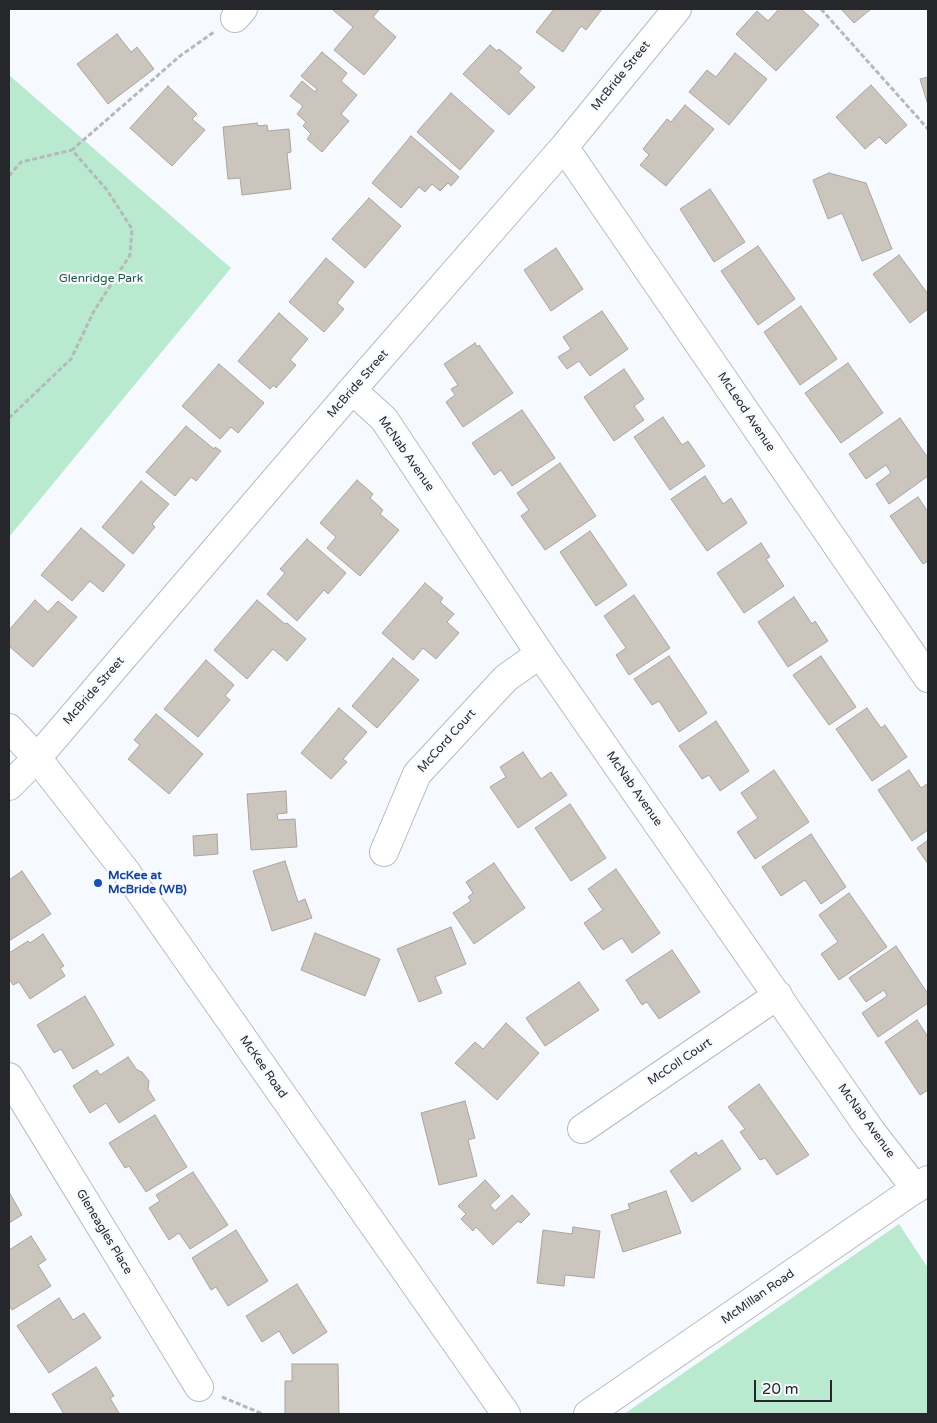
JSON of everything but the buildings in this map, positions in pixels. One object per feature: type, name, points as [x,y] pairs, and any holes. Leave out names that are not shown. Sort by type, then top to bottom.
[{"type":"street","name":"McBride Street","points":[[37,758],[352,390],[564,147],[677,9]]},
{"type":"street","name":"McLeod Avenue","points":[[564,147],[928,678]]},
{"type":"street","name":"McNab Avenue","points":[[352,390],[384,419],[540,654],[871,1131],[922,1185]]},
{"type":"street","name":"McCord Court","points":[[384,852],[417,774],[506,678],[540,654]]},
{"type":"street","name":"McKee Road","points":[[9,728],[37,758],[128,873],[506,1414]]},
{"type":"street","points":[[9,786],[37,758]]},
{"type":"street","name":"McColl Court","points":[[582,1128],[778,995]]},
{"type":"street","name":"Gleneagles Place","points":[[9,1078],[198,1387]]},
{"type":"street","name":"McMillan Road","points":[[588,1414],[922,1185]]},
{"type":"path","points":[[821,9],[928,129]]},
{"type":"path","points":[[9,176],[22,162],[72,150],[190,48],[239,13]]},
{"type":"path","points":[[9,418],[71,358],[94,311],[130,255],[132,229],[107,190],[72,150]]},
{"type":"path","points":[[198,1387],[263,1414]]},
{"type":"green space","name":"Glenridge Park","points":[[9,75],[231,268],[9,537]]},
{"type":"green space","points":[[899,1224],[928,1268],[928,1414],[624,1414]]},
{"type":"place","name":"McKee at McBride (WB)","points":[[98,883]]}]
